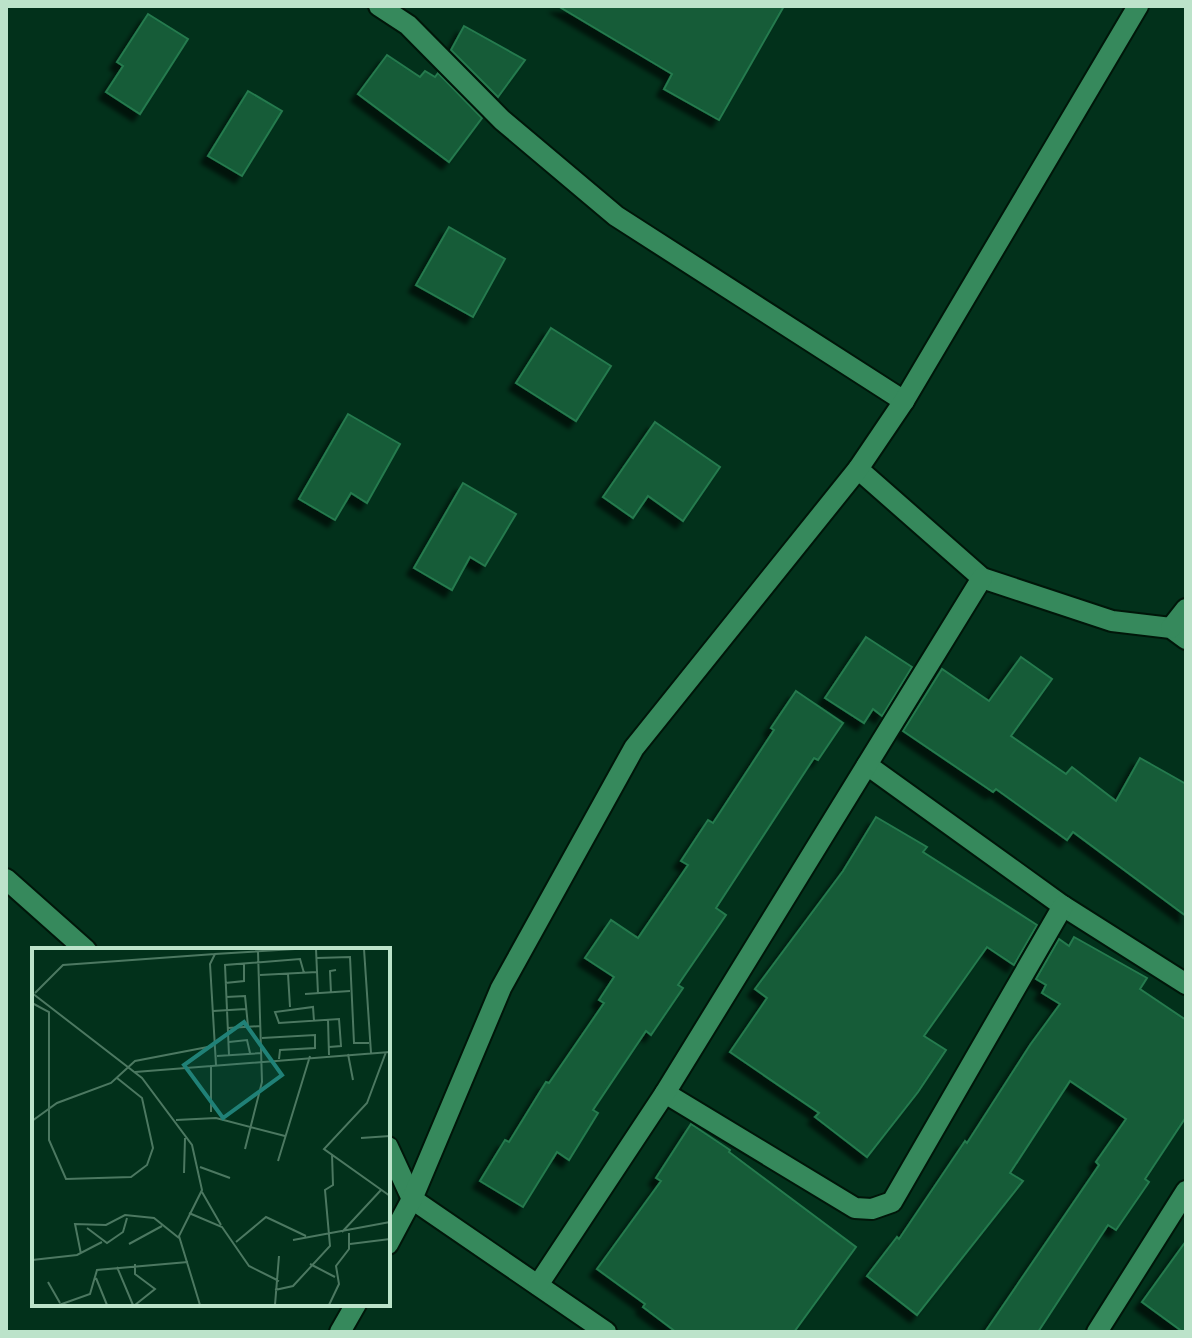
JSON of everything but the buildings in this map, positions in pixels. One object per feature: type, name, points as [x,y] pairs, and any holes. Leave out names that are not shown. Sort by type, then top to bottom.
[{"type":"street","points":[[379,6],[408,25],[502,120],[616,216],[904,401]]},
{"type":"street","points":[[390,1240],[412,1199],[501,988],[634,748],[858,469],[904,401],[1138,6]]},
{"type":"street","points":[[858,469],[982,578],[1112,621],[1178,633],[1186,609]]},
{"type":"street","points":[[538,1285],[665,1093],[982,578]]},
{"type":"street","points":[[867,765],[1063,906],[1186,984]]},
{"type":"street","points":[[6,879],[84,948]]},
{"type":"street","points":[[665,1093],[855,1208],[872,1209],[892,1202],[1063,906]]},
{"type":"street","points":[[390,1151],[412,1199],[606,1332]]},
{"type":"street","points":[[1097,1332],[1186,1191]]},
{"type":"street","points":[[340,1332],[355,1306]]}]
